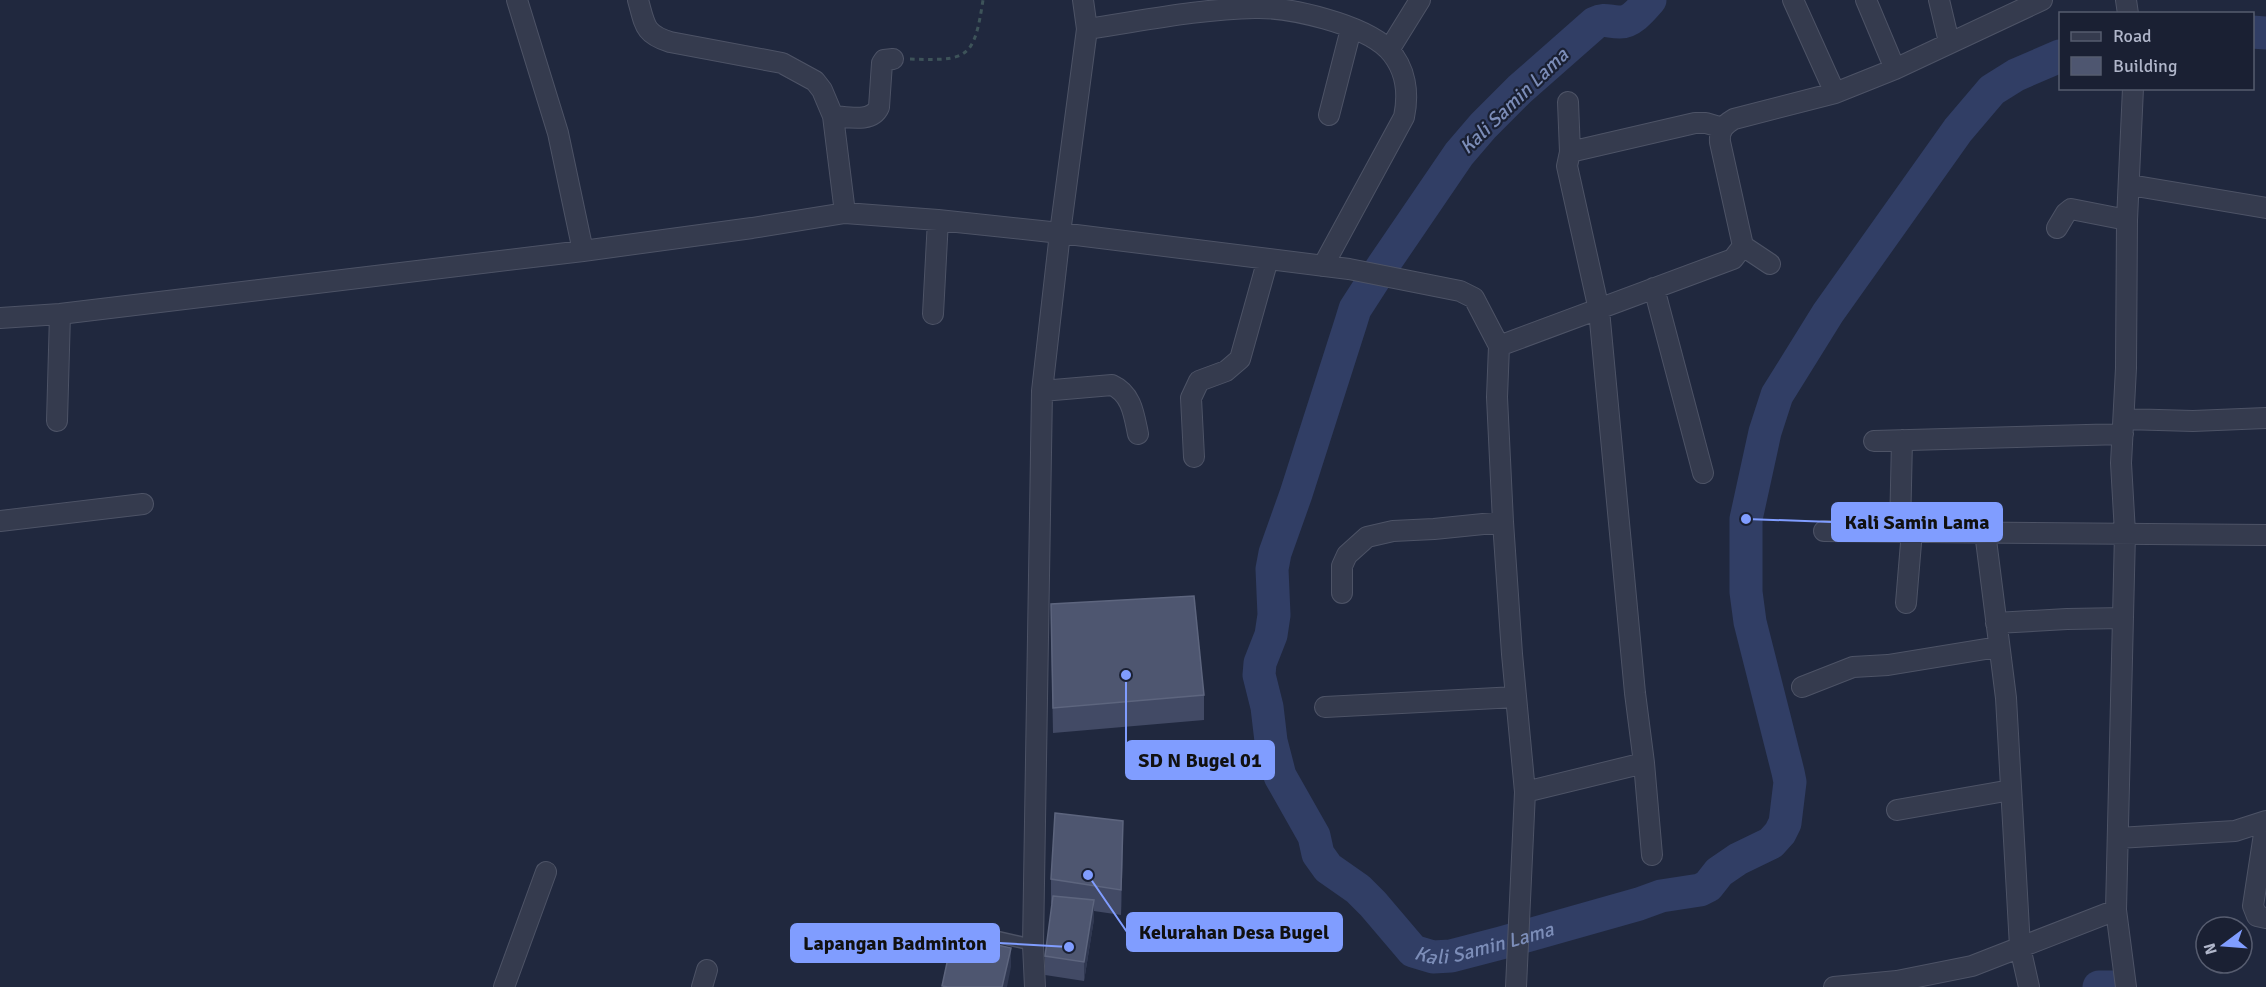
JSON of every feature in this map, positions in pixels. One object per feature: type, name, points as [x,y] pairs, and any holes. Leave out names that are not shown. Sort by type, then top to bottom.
[{"type":"street","points":[[517,0],[558,134],[583,251]]},
{"type":"street","points":[[638,0],[645,23],[653,37],[782,63],[815,81],[822,90],[833,116],[845,213]]},
{"type":"street","points":[[1035,987],[1033,945],[1042,391],[1087,29],[1083,0]]},
{"type":"street","points":[[1389,50],[1420,0]]},
{"type":"street","points":[[1793,0],[1835,93]]},
{"type":"street","points":[[1866,0],[1894,69]]},
{"type":"street","points":[[1939,0],[1949,42]]},
{"type":"street","points":[[1770,264],[1743,246],[1720,141],[1719,134],[1722,128],[1734,119],[1835,93],[1894,69],[2042,0]]},
{"type":"street","points":[[1087,29],[1285,5],[1351,28],[1376,40],[1389,50],[1400,68],[1406,85],[1408,99],[1404,117],[1323,266]]},
{"type":"street","points":[[1329,115],[1351,28]]},
{"type":"street","points":[[833,116],[868,117],[876,113],[879,107],[882,63],[884,60],[893,59]]},
{"type":"street","points":[[2126,987],[2116,910],[2125,533],[2122,482],[2127,220],[2133,90]]},
{"type":"street","points":[[1568,102],[1570,152],[1567,166],[1599,310],[1652,855]]},
{"type":"street","points":[[1570,152],[1695,123],[1706,123],[1722,128]]},
{"type":"street","points":[[2130,185],[2266,208]]},
{"type":"street","points":[[2057,228],[2066,213],[2072,209],[2127,220]]},
{"type":"street","points":[[0,318],[60,314],[583,251],[845,213],[1060,233],[1323,266],[1360,271],[1468,294],[1481,308],[1499,346],[1497,397],[1503,522],[1525,792],[1516,987]]},
{"type":"street","points":[[933,314],[938,220]]},
{"type":"street","points":[[1499,346],[1733,259],[1743,246]]},
{"type":"street","points":[[1194,457],[1191,398],[1194,389],[1199,381],[1226,371],[1240,359],[1268,259]]},
{"type":"street","points":[[1654,288],[1703,473]]},
{"type":"street","points":[[57,421],[60,314]]},
{"type":"street","points":[[1042,391],[1112,385],[1120,388],[1130,403],[1138,434]]},
{"type":"street","points":[[1874,441],[2266,418]]},
{"type":"street","points":[[1902,440],[1906,603]]},
{"type":"street","points":[[0,521],[143,504]]},
{"type":"street","points":[[1342,594],[1342,566],[1347,555],[1367,537],[1393,531],[1434,530],[1503,522]]},
{"type":"street","points":[[1824,531],[2266,535]]},
{"type":"street","points":[[1985,532],[2006,698],[2020,947],[2029,987]]},
{"type":"street","points":[[1996,623],[2123,618]]},
{"type":"street","points":[[1802,687],[1853,667],[1888,665],[1998,647]]},
{"type":"street","points":[[1325,707],[1516,697]]},
{"type":"street","points":[[1525,792],[1644,763]]},
{"type":"street","points":[[1897,810],[2012,790]]},
{"type":"street","points":[[2118,838],[2235,831],[2266,821],[2253,906],[2257,916],[2266,918]]},
{"type":"street","points":[[504,987],[546,872]]},
{"type":"street","points":[[1834,987],[1876,985],[1972,966],[2067,931],[2116,910]]},
{"type":"lane","points":[[941,934],[985,934],[1033,945]]},
{"type":"path","points":[[893,59],[938,61],[956,58],[967,52],[974,44],[979,28],[983,0]]},
{"type":"building","points":[[1194,596],[1204,695],[1053,708],[1051,604]]},
{"type":"building","points":[[1055,813],[1123,821],[1121,890],[1051,879]]},
{"type":"building","points":[[1053,896],[1094,900],[1084,962],[1045,956]]},
{"type":"building","points":[[953,935],[1011,948],[1002,987],[942,986]]},
{"type":"waterway","name":"Kali Samin Lama","points":[[1650,0],[1628,20],[1623,22],[1604,20],[1595,23],[1520,89],[1459,154],[1384,264],[1355,309],[1275,553],[1272,569],[1274,615],[1271,635],[1260,663],[1259,675],[1280,776],[1314,836],[1318,854],[1328,868],[1358,889],[1413,951],[1433,957],[1451,956],[1501,943],[1661,896],[1700,890],[1708,886],[1719,872],[1738,859],[1771,843],[1780,833],[1785,823],[1790,782],[1750,622],[1746,592],[1746,519],[1765,432],[1777,395],[1828,313],[1958,130],[1992,90],[2016,75],[2059,56]]},
{"type":"waterway","name":"Kali Samin Lama","points":[[2254,32],[2266,33]]},
{"type":"waterway","name":"Kali Samin Lama","points":[[2099,987],[2118,987]]},
{"type":"place","name":"Kali Samin Lama","points":[[1746,519]]},
{"type":"place","name":"SD N Bugel 01","points":[[1126,675]]},
{"type":"place","name":"Kelurahan Desa Bugel","points":[[1088,875]]},
{"type":"place","name":"Lapangan Badminton","points":[[1069,947]]}]
